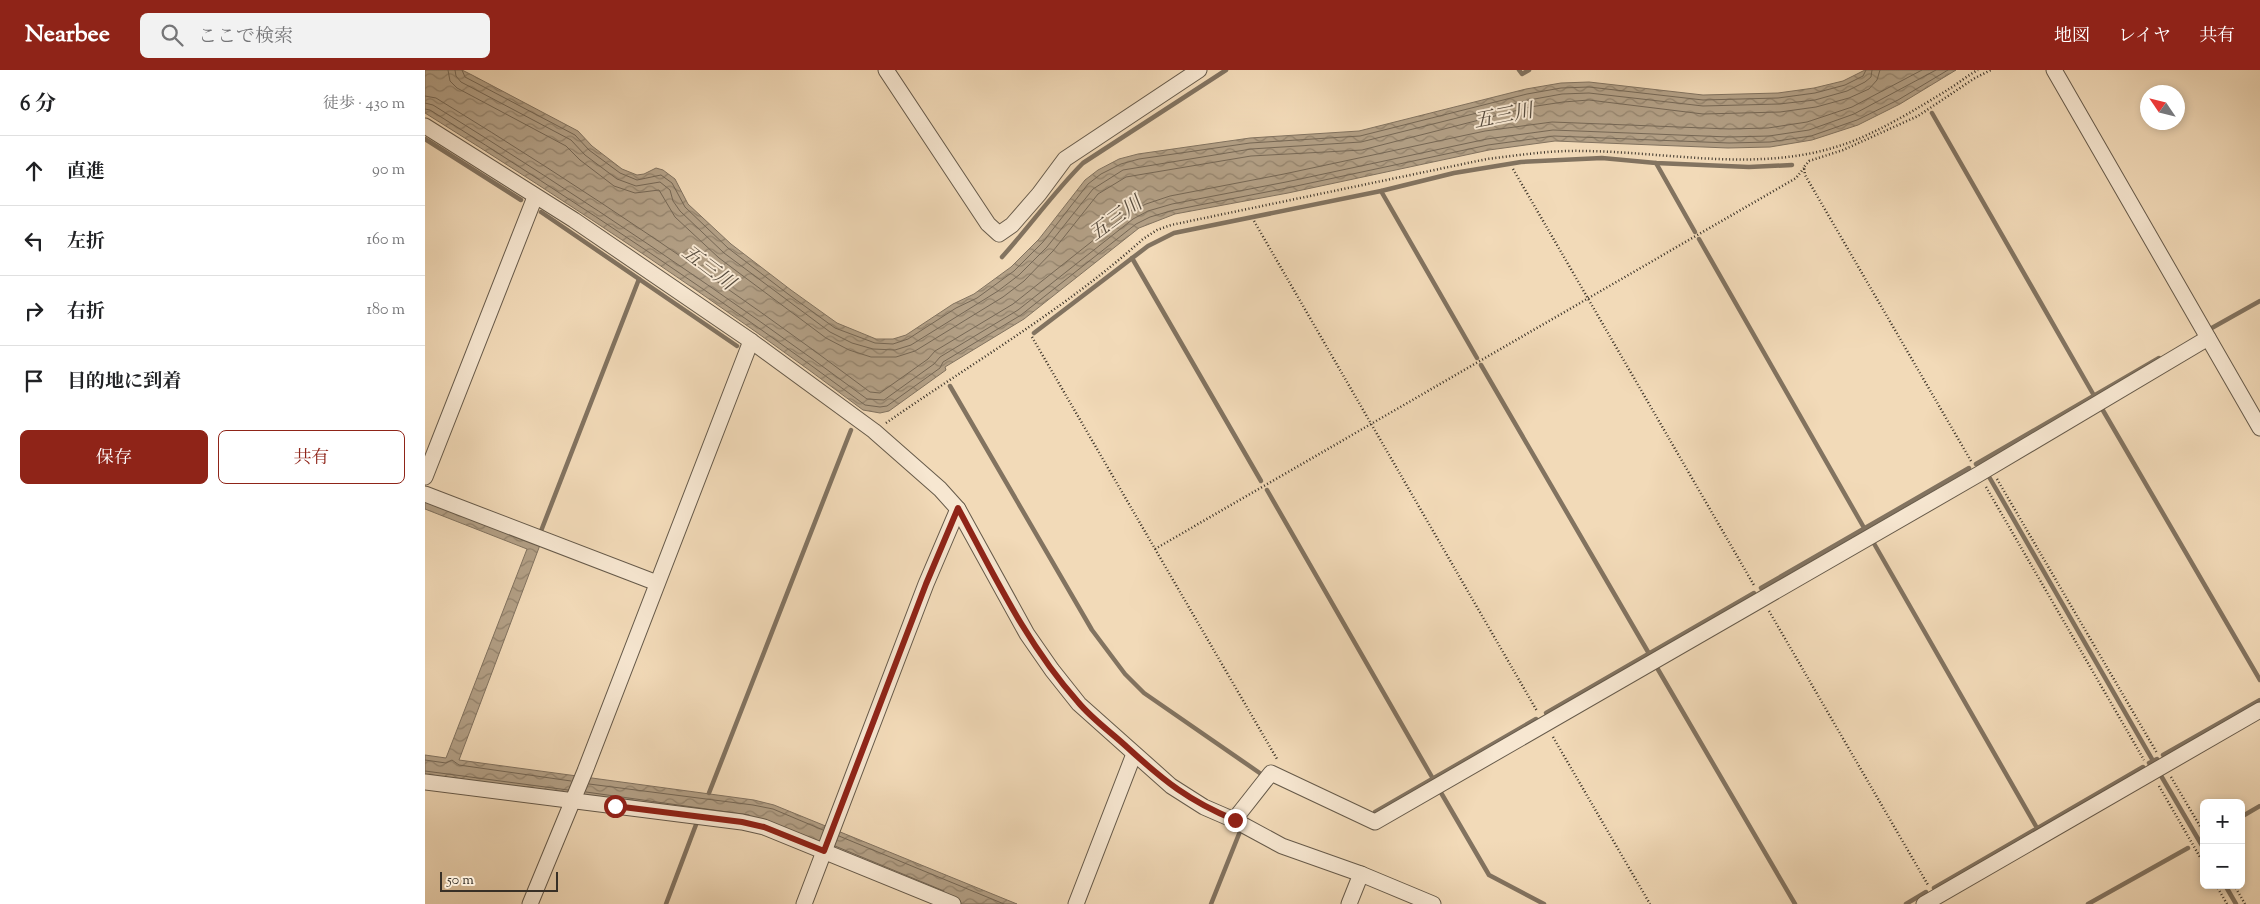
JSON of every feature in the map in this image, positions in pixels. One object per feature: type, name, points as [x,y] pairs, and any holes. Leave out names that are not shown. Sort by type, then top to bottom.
[{"type":"street","points":[[885,70],[987,224],[999,234],[1012,225],[1039,194],[1065,159],[1199,70]]},
{"type":"street","points":[[2054,70],[2260,428]]},
{"type":"street","points":[[425,126],[574,220],[751,341],[874,431],[940,489],[958,508],[1027,634],[1052,670],[1079,704],[1171,786],[1204,808],[1235,820],[1282,846],[1361,874],[1433,904]]},
{"type":"street","points":[[425,478],[535,197]]},
{"type":"street","points":[[1235,820],[1271,773],[1375,822],[1985,470],[2208,338]]},
{"type":"street","points":[[531,904],[573,802],[751,341]]},
{"type":"street","points":[[425,494],[657,582]]},
{"type":"street","points":[[805,904],[926,584],[958,508]]},
{"type":"street","points":[[1930,901],[2260,710]]},
{"type":"street","points":[[1076,904],[1134,754]]},
{"type":"street","points":[[425,782],[742,822],[764,827],[953,904]]},
{"type":"street","points":[[1349,904],[1361,874]]},
{"type":"path","points":[[874,431],[1028,329],[1143,239],[1157,230],[1171,225],[1487,159],[1535,153],[1585,151],[1692,158],[1743,159],[1805,154],[1843,145],[1877,129],[1978,70]]},
{"type":"path","points":[[1155,549],[1796,178],[1809,161],[1843,150],[1918,116],[1975,78],[1991,70]]},
{"type":"path","points":[[1804,167],[1805,175],[1985,470],[2158,769],[2200,856]]},
{"type":"path","points":[[1513,169],[1762,598],[1930,901]]},
{"type":"path","points":[[1254,221],[1650,904]]},
{"type":"path","points":[[1032,337],[1279,762],[1271,773]]},
{"type":"path","points":[[1985,470],[2158,769],[2200,827]]},
{"type":"path","points":[[2218,889],[2227,904]]},
{"type":"path","points":[[2236,889],[2245,904]]},
{"type":"water","name":"五三川","points":[[425,70],[462,70],[472,75],[578,131],[592,146],[622,169],[637,175],[656,168],[663,170],[675,179],[688,204],[731,244],[791,290],[837,323],[876,339],[893,339],[906,335],[953,304],[974,294],[1011,267],[1039,239],[1085,180],[1098,170],[1119,159],[1138,154],[1250,138],[1359,131],[1526,89],[1561,83],[1589,82],[1703,95],[1778,93],[1814,88],[1843,81],[1865,70],[1956,70],[1900,104],[1858,125],[1812,140],[1770,147],[1728,148],[1555,141],[1489,150],[1288,193],[1175,214],[1139,228],[1024,319],[945,367],[946,370],[889,411],[880,413],[863,410],[702,294],[425,113]]},
{"type":"water","points":[[425,500],[540,545],[459,760],[754,800],[774,805],[1017,904],[963,904],[780,828],[425,776],[425,755],[446,758],[527,549],[425,509]]},
{"type":"waterway","points":[[1002,257],[1083,163],[1226,70]]},
{"type":"waterway","points":[[1519,70],[1522,74],[1529,70]]},
{"type":"waterway","points":[[1932,113],[2096,399]]},
{"type":"waterway","points":[[425,139],[521,200]]},
{"type":"waterway","points":[[1034,333],[1148,246],[1174,233],[1381,191],[1454,173],[1521,162],[1602,158],[1656,163],[1749,167],[1792,165]]},
{"type":"waterway","points":[[1656,163],[1695,232]]},
{"type":"waterway","points":[[1381,191],[1477,358]]},
{"type":"waterway","points":[[541,212],[737,346]]},
{"type":"waterway","points":[[1699,239],[1867,533]]},
{"type":"waterway","points":[[1132,258],[1261,481]]},
{"type":"waterway","points":[[541,531],[639,279]]},
{"type":"waterway","points":[[2210,329],[2260,301]]},
{"type":"waterway","points":[[1976,464],[2159,358]]},
{"type":"waterway","points":[[1481,365],[1651,657]]},
{"type":"waterway","points":[[950,386],[1092,630],[1125,674],[1144,693],[1264,776]]},
{"type":"waterway","points":[[2101,407],[2260,680]]},
{"type":"waterway","points":[[709,793],[851,430]]},
{"type":"waterway","points":[[1761,588],[1969,468]]},
{"type":"waterway","points":[[1988,475],[2156,766]]},
{"type":"waterway","points":[[1267,490],[1432,777]]},
{"type":"waterway","points":[[1872,540],[2037,828]]},
{"type":"waterway","points":[[1546,713],[1754,593]]},
{"type":"waterway","points":[[1656,666],[1795,904]]},
{"type":"waterway","points":[[2163,755],[2260,700]]},
{"type":"waterway","points":[[1375,812],[1536,719]]},
{"type":"waterway","points":[[2149,763],[2157,759]]},
{"type":"waterway","points":[[1934,888],[2143,767]]},
{"type":"waterway","points":[[2160,774],[2201,844]]},
{"type":"waterway","points":[[1440,791],[1489,875],[1544,904]]},
{"type":"waterway","points":[[2245,815],[2260,806]]},
{"type":"waterway","points":[[666,904],[697,822]]},
{"type":"waterway","points":[[1211,904],[1241,829]]},
{"type":"waterway","points":[[2088,904],[2188,848]]},
{"type":"waterway","points":[[2227,889],[2236,904]]},
{"type":"waterway","points":[[1906,904],[1926,892]]},
{"type":"route","points":[[615,806],[742,822],[764,827],[824,851],[901,654],[926,584],[958,508],[1027,634],[1079,704],[1171,786],[1204,808],[1235,820]]}]
